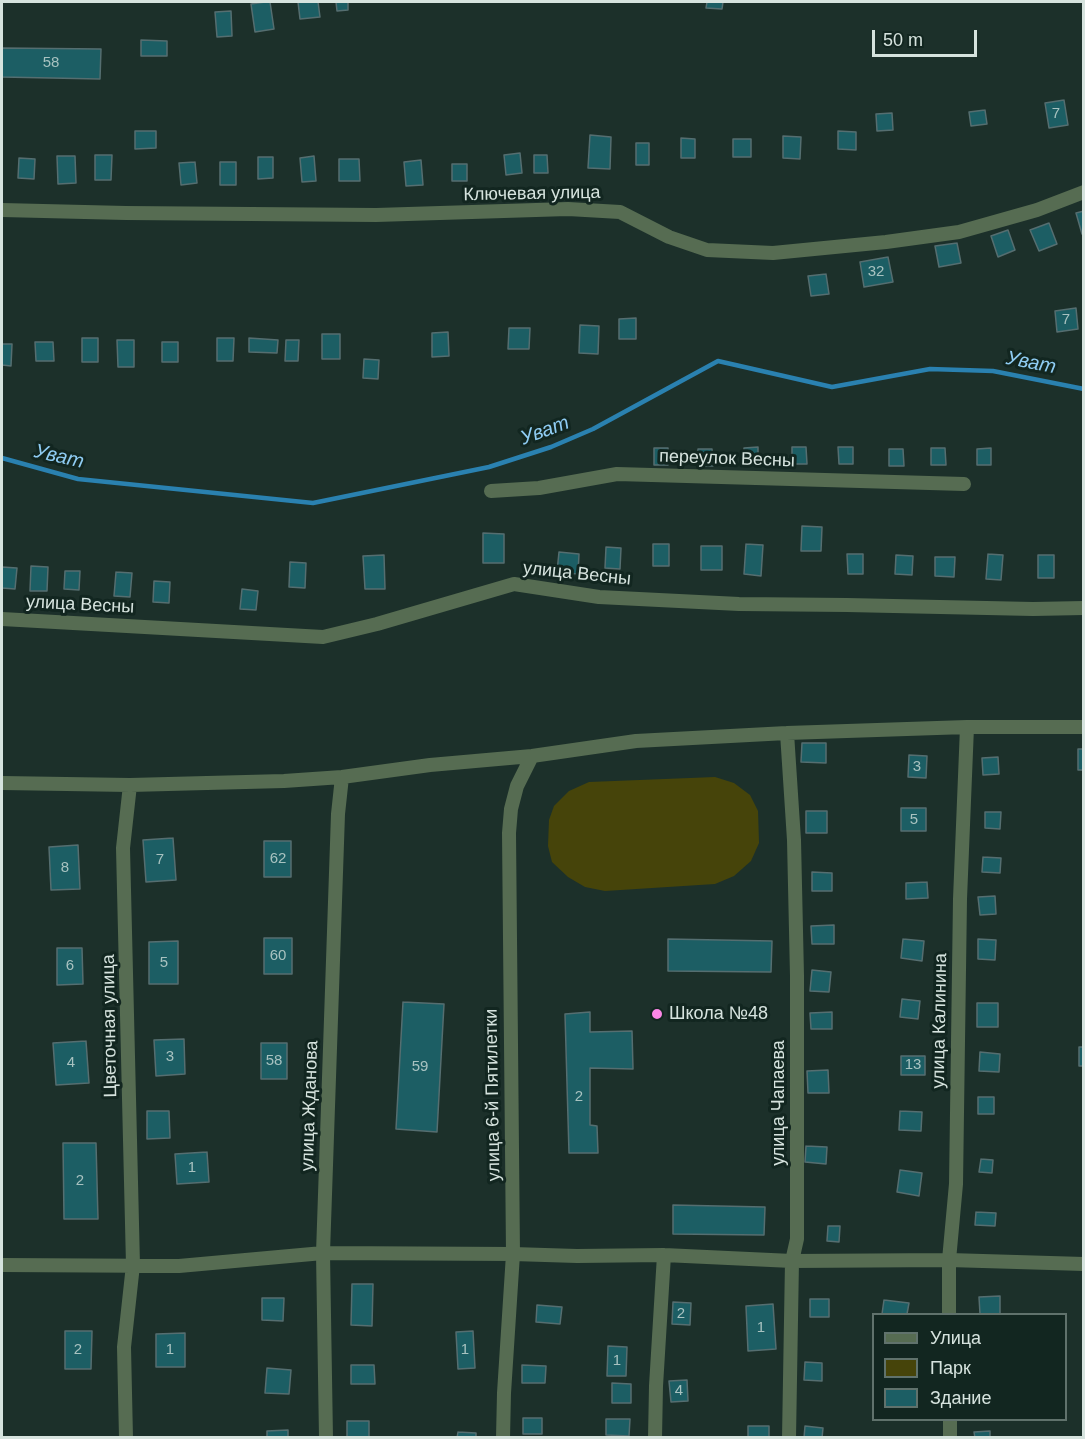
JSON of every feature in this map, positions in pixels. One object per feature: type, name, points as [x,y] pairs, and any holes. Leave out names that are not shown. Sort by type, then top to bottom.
[{"type":"street","name":"Ключевая улица","points":[[2,210],[376,215],[568,209],[620,212],[669,237],[707,250],[772,252],[886,242],[959,232],[1036,210],[1083,192]]},
{"type":"street","name":"переулок Весны","points":[[491,491],[539,488],[617,474],[964,484]]},
{"type":"street","name":"улица Весны","points":[[2,619],[323,637],[377,624],[514,584],[599,597],[739,604],[1083,608]]},
{"type":"street","points":[[2,783],[130,785],[284,781],[342,777],[430,765],[532,756],[636,741],[787,732],[967,727],[1083,727]]},
{"type":"street","name":"улица Калинина","points":[[949,1313],[949,1260],[956,1184],[960,899],[967,727]]},
{"type":"street","name":"улица Чапаева","points":[[787,732],[794,840],[797,976],[797,1239],[792,1261],[789,1437]]},
{"type":"street","name":"улица 6-й Пятилетки","points":[[503,1437],[513,1254],[509,834],[511,809],[517,786],[532,756]]},
{"type":"street","name":"улица Жданова","points":[[326,1437],[323,1253],[338,814],[342,777]]},
{"type":"street","name":"Цветочная улица","points":[[126,1437],[124,1347],[134,1266],[123,848],[130,785]]},
{"type":"street","points":[[2,1265],[179,1266],[323,1253],[664,1255],[792,1261],[949,1260],[1083,1264]]},
{"type":"street","points":[[655,1437],[664,1255]]},
{"type":"street","points":[[950,1421],[950,1437]]},
{"type":"green space","points":[[715,777],[734,783],[750,795],[758,811],[759,843],[751,861],[734,876],[715,884],[605,891],[585,887],[568,877],[552,862],[548,846],[549,820],[554,806],[569,791],[589,782]]},
{"type":"building","points":[[270,2],[274,29],[255,32],[251,4]]},
{"type":"building","points":[[298,2],[318,2],[320,17],[300,19]]},
{"type":"building","points":[[336,2],[348,2],[348,10],[337,11]]},
{"type":"building","points":[[707,2],[723,2],[722,9],[706,8]]},
{"type":"building","points":[[231,11],[232,36],[217,37],[215,12]]},
{"type":"building","points":[[141,40],[167,41],[167,56],[141,56]]},
{"type":"building","points":[[2,48],[101,49],[100,79],[2,77]]},
{"type":"building","points":[[1064,100],[1068,125],[1049,128],[1045,103]]},
{"type":"building","points":[[985,110],[987,124],[971,126],[969,112]]},
{"type":"building","points":[[892,113],[893,130],[877,131],[876,114]]},
{"type":"building","points":[[135,131],[156,131],[156,148],[135,149]]},
{"type":"building","points":[[838,131],[856,132],[856,150],[838,149]]},
{"type":"building","points":[[590,135],[611,137],[610,169],[588,168]]},
{"type":"building","points":[[783,136],[801,137],[800,159],[783,158]]},
{"type":"building","points":[[681,138],[695,139],[695,158],[681,158]]},
{"type":"building","points":[[733,139],[751,139],[751,157],[733,157]]},
{"type":"building","points":[[636,143],[649,143],[649,165],[636,165]]},
{"type":"building","points":[[520,153],[522,173],[506,175],[504,155]]},
{"type":"building","points":[[95,155],[112,155],[111,180],[95,180]]},
{"type":"building","points":[[534,155],[547,155],[548,173],[534,173]]},
{"type":"building","points":[[57,156],[75,156],[76,183],[58,184]]},
{"type":"building","points":[[314,156],[316,181],[302,182],[300,158]]},
{"type":"building","points":[[258,157],[273,157],[273,178],[258,179]]},
{"type":"building","points":[[19,158],[35,159],[34,179],[18,178]]},
{"type":"building","points":[[339,159],[359,159],[360,181],[339,181]]},
{"type":"building","points":[[421,160],[423,185],[406,186],[404,162]]},
{"type":"building","points":[[195,162],[197,183],[181,185],[179,163]]},
{"type":"building","points":[[220,162],[236,162],[236,185],[220,185]]},
{"type":"building","points":[[452,164],[467,164],[467,181],[452,181]]},
{"type":"building","points":[[1084,211],[1084,234],[1082,234],[1076,213]]},
{"type":"building","points":[[1049,223],[1057,244],[1039,251],[1030,230]]},
{"type":"building","points":[[1008,230],[1015,250],[998,257],[991,236]]},
{"type":"building","points":[[957,243],[961,263],[939,267],[935,246]]},
{"type":"building","points":[[888,257],[893,282],[864,287],[860,262]]},
{"type":"building","points":[[826,274],[829,294],[811,296],[808,276]]},
{"type":"building","points":[[1076,308],[1078,329],[1057,332],[1055,311]]},
{"type":"building","points":[[636,318],[636,339],[619,339],[619,319]]},
{"type":"building","points":[[580,325],[599,326],[598,354],[579,353]]},
{"type":"building","points":[[509,328],[530,328],[529,349],[508,349]]},
{"type":"building","points":[[448,332],[449,356],[432,357],[432,333]]},
{"type":"building","points":[[322,334],[340,334],[340,359],[322,359]]},
{"type":"building","points":[[82,338],[98,338],[98,362],[82,362]]},
{"type":"building","points":[[217,338],[234,338],[233,361],[217,361]]},
{"type":"building","points":[[249,338],[278,340],[277,353],[249,352]]},
{"type":"building","points":[[117,340],[134,340],[134,367],[118,367]]},
{"type":"building","points":[[286,340],[299,340],[298,361],[285,361]]},
{"type":"building","points":[[35,342],[53,342],[54,361],[36,361]]},
{"type":"building","points":[[162,342],[178,342],[178,362],[162,362]]},
{"type":"building","points":[[2,344],[12,344],[11,366],[2,365]]},
{"type":"building","points":[[364,359],[379,360],[378,379],[363,378]]},
{"type":"building","points":[[758,447],[758,464],[744,464],[744,448]]},
{"type":"building","points":[[792,447],[806,447],[807,464],[792,464]]},
{"type":"building","points":[[838,447],[853,447],[853,464],[839,464]]},
{"type":"building","points":[[654,448],[668,448],[668,465],[654,465]]},
{"type":"building","points":[[931,448],[945,448],[946,465],[931,465]]},
{"type":"building","points":[[991,448],[991,465],[977,465],[977,449]]},
{"type":"building","points":[[698,449],[712,449],[713,466],[698,466]]},
{"type":"building","points":[[889,449],[903,449],[904,466],[889,466]]},
{"type":"building","points":[[802,526],[822,527],[821,551],[801,551]]},
{"type":"building","points":[[483,533],[504,534],[504,563],[483,563]]},
{"type":"building","points":[[653,544],[669,544],[669,566],[653,566]]},
{"type":"building","points":[[746,544],[763,545],[761,576],[744,574]]},
{"type":"building","points":[[701,546],[722,546],[722,570],[701,570]]},
{"type":"building","points":[[606,547],[621,548],[620,569],[605,568]]},
{"type":"building","points":[[559,552],[579,554],[578,574],[557,572]]},
{"type":"building","points":[[847,554],[863,554],[863,574],[848,574]]},
{"type":"building","points":[[988,554],[1003,555],[1001,580],[986,579]]},
{"type":"building","points":[[384,555],[385,589],[365,589],[363,556]]},
{"type":"building","points":[[896,555],[913,556],[912,575],[895,574]]},
{"type":"building","points":[[1038,555],[1054,555],[1054,578],[1038,578]]},
{"type":"building","points":[[935,557],[955,557],[954,577],[935,576]]},
{"type":"building","points":[[290,562],[306,563],[305,588],[289,587]]},
{"type":"building","points":[[31,566],[48,567],[47,591],[30,591]]},
{"type":"building","points":[[2,567],[17,568],[15,589],[2,588]]},
{"type":"building","points":[[65,571],[80,571],[79,590],[64,589]]},
{"type":"building","points":[[116,572],[132,573],[130,597],[114,596]]},
{"type":"building","points":[[154,581],[170,582],[169,603],[153,602]]},
{"type":"building","points":[[242,589],[258,591],[256,610],[240,609]]},
{"type":"building","points":[[802,743],[826,743],[826,763],[801,762]]},
{"type":"building","points":[[1078,749],[1084,749],[1084,770],[1078,770]]},
{"type":"building","points":[[909,755],[927,756],[926,778],[908,777]]},
{"type":"building","points":[[998,757],[999,774],[983,775],[982,758]]},
{"type":"building","points":[[901,808],[926,808],[926,831],[901,831]]},
{"type":"building","points":[[806,811],[827,811],[827,833],[806,833]]},
{"type":"building","points":[[985,812],[1001,812],[1000,829],[985,828]]},
{"type":"building","points":[[173,838],[176,880],[146,882],[143,840]]},
{"type":"building","points":[[264,841],[291,841],[291,877],[264,877]]},
{"type":"building","points":[[78,845],[80,889],[51,890],[49,847]]},
{"type":"building","points":[[983,857],[1001,858],[1000,873],[982,872]]},
{"type":"building","points":[[812,872],[832,873],[832,891],[812,891]]},
{"type":"building","points":[[927,882],[928,898],[906,899],[906,883]]},
{"type":"building","points":[[995,896],[996,914],[980,915],[978,897]]},
{"type":"building","points":[[834,925],[834,944],[812,944],[811,926]]},
{"type":"building","points":[[264,938],[292,938],[292,974],[264,974]]},
{"type":"building","points":[[668,939],[772,941],[771,972],[668,971]]},
{"type":"building","points":[[903,939],[924,941],[922,961],[901,958]]},
{"type":"building","points":[[978,939],[996,940],[995,960],[978,959]]},
{"type":"building","points":[[178,941],[178,984],[149,984],[149,942]]},
{"type":"building","points":[[57,948],[82,948],[83,984],[57,985]]},
{"type":"building","points":[[812,970],[831,972],[829,992],[810,991]]},
{"type":"building","points":[[902,999],[920,1001],[918,1019],[900,1017]]},
{"type":"building","points":[[403,1002],[444,1004],[437,1132],[396,1129]]},
{"type":"building","points":[[977,1003],[998,1003],[998,1027],[977,1027]]},
{"type":"building","points":[[590,1012],[590,1032],[632,1031],[633,1069],[590,1068],[590,1125],[597,1126],[598,1153],[569,1153],[565,1014]]},
{"type":"building","points":[[832,1012],[832,1029],[811,1029],[810,1013]]},
{"type":"building","points":[[184,1039],[185,1074],[156,1076],[154,1040]]},
{"type":"building","points":[[86,1041],[89,1083],[56,1085],[53,1043]]},
{"type":"building","points":[[261,1043],[287,1043],[287,1079],[261,1079]]},
{"type":"building","points":[[1079,1047],[1084,1047],[1084,1066],[1079,1066]]},
{"type":"building","points":[[980,1052],[1000,1054],[999,1072],[979,1071]]},
{"type":"building","points":[[901,1056],[925,1056],[925,1075],[901,1075]]},
{"type":"building","points":[[828,1070],[829,1093],[808,1093],[807,1071]]},
{"type":"building","points":[[978,1097],[994,1097],[994,1114],[978,1114]]},
{"type":"building","points":[[147,1111],[169,1111],[170,1138],[147,1139]]},
{"type":"building","points":[[900,1111],[922,1112],[921,1131],[899,1130]]},
{"type":"building","points":[[63,1143],[96,1143],[98,1219],[64,1219]]},
{"type":"building","points":[[806,1146],[827,1147],[826,1164],[805,1162]]},
{"type":"building","points":[[207,1152],[209,1182],[177,1184],[175,1154]]},
{"type":"building","points":[[981,1159],[993,1160],[992,1173],[979,1172]]},
{"type":"building","points":[[900,1170],[922,1173],[919,1196],[897,1192]]},
{"type":"building","points":[[673,1205],[765,1207],[764,1235],[673,1234]]},
{"type":"building","points":[[976,1212],[996,1213],[995,1226],[975,1225]]},
{"type":"building","points":[[828,1226],[840,1226],[839,1242],[827,1241]]},
{"type":"building","points":[[352,1284],[373,1284],[372,1326],[351,1325]]},
{"type":"building","points":[[1000,1296],[1000,1313],[980,1313],[979,1297]]},
{"type":"building","points":[[262,1298],[284,1298],[283,1321],[262,1320]]},
{"type":"building","points":[[810,1299],[829,1299],[829,1317],[810,1317]]},
{"type":"building","points":[[884,1300],[909,1303],[907,1313],[882,1313]]},
{"type":"building","points":[[673,1302],[691,1303],[690,1325],[672,1324]]},
{"type":"building","points":[[773,1304],[776,1349],[748,1351],[746,1306]]},
{"type":"building","points":[[537,1305],[562,1307],[560,1324],[536,1322]]},
{"type":"building","points":[[65,1331],[92,1331],[91,1369],[65,1369]]},
{"type":"building","points":[[473,1331],[475,1368],[458,1369],[456,1332]]},
{"type":"building","points":[[185,1333],[185,1367],[156,1367],[156,1334]]},
{"type":"building","points":[[608,1346],[627,1347],[626,1376],[607,1376]]},
{"type":"building","points":[[805,1362],[822,1363],[822,1381],[804,1380]]},
{"type":"building","points":[[351,1365],[374,1365],[375,1384],[351,1384]]},
{"type":"building","points":[[522,1365],[546,1366],[545,1383],[522,1383]]},
{"type":"building","points":[[267,1368],[291,1370],[289,1394],[265,1393]]},
{"type":"building","points":[[687,1380],[688,1401],[671,1402],[669,1381]]},
{"type":"building","points":[[612,1383],[631,1384],[631,1403],[612,1403]]},
{"type":"building","points":[[523,1418],[542,1418],[542,1434],[523,1434]]},
{"type":"building","points":[[606,1419],[630,1419],[629,1436],[606,1435]]},
{"type":"building","points":[[347,1421],[369,1421],[369,1438],[347,1438]]},
{"type":"building","points":[[748,1426],[769,1426],[769,1438],[748,1438]]},
{"type":"building","points":[[805,1426],[823,1428],[822,1438],[804,1438]]},
{"type":"building","points":[[288,1430],[288,1438],[267,1438],[267,1431]]},
{"type":"building","points":[[990,1431],[990,1438],[975,1438],[974,1432]]},
{"type":"building","points":[[458,1432],[476,1433],[476,1438],[457,1438]]},
{"type":"waterway","name":"Уват","points":[[2,458],[78,479],[313,503],[489,467],[551,447],[593,429],[718,361],[832,387],[930,369],[993,371],[1084,389]]},
{"type":"place","name":"Школа №48","points":[[657,1014]]}]
